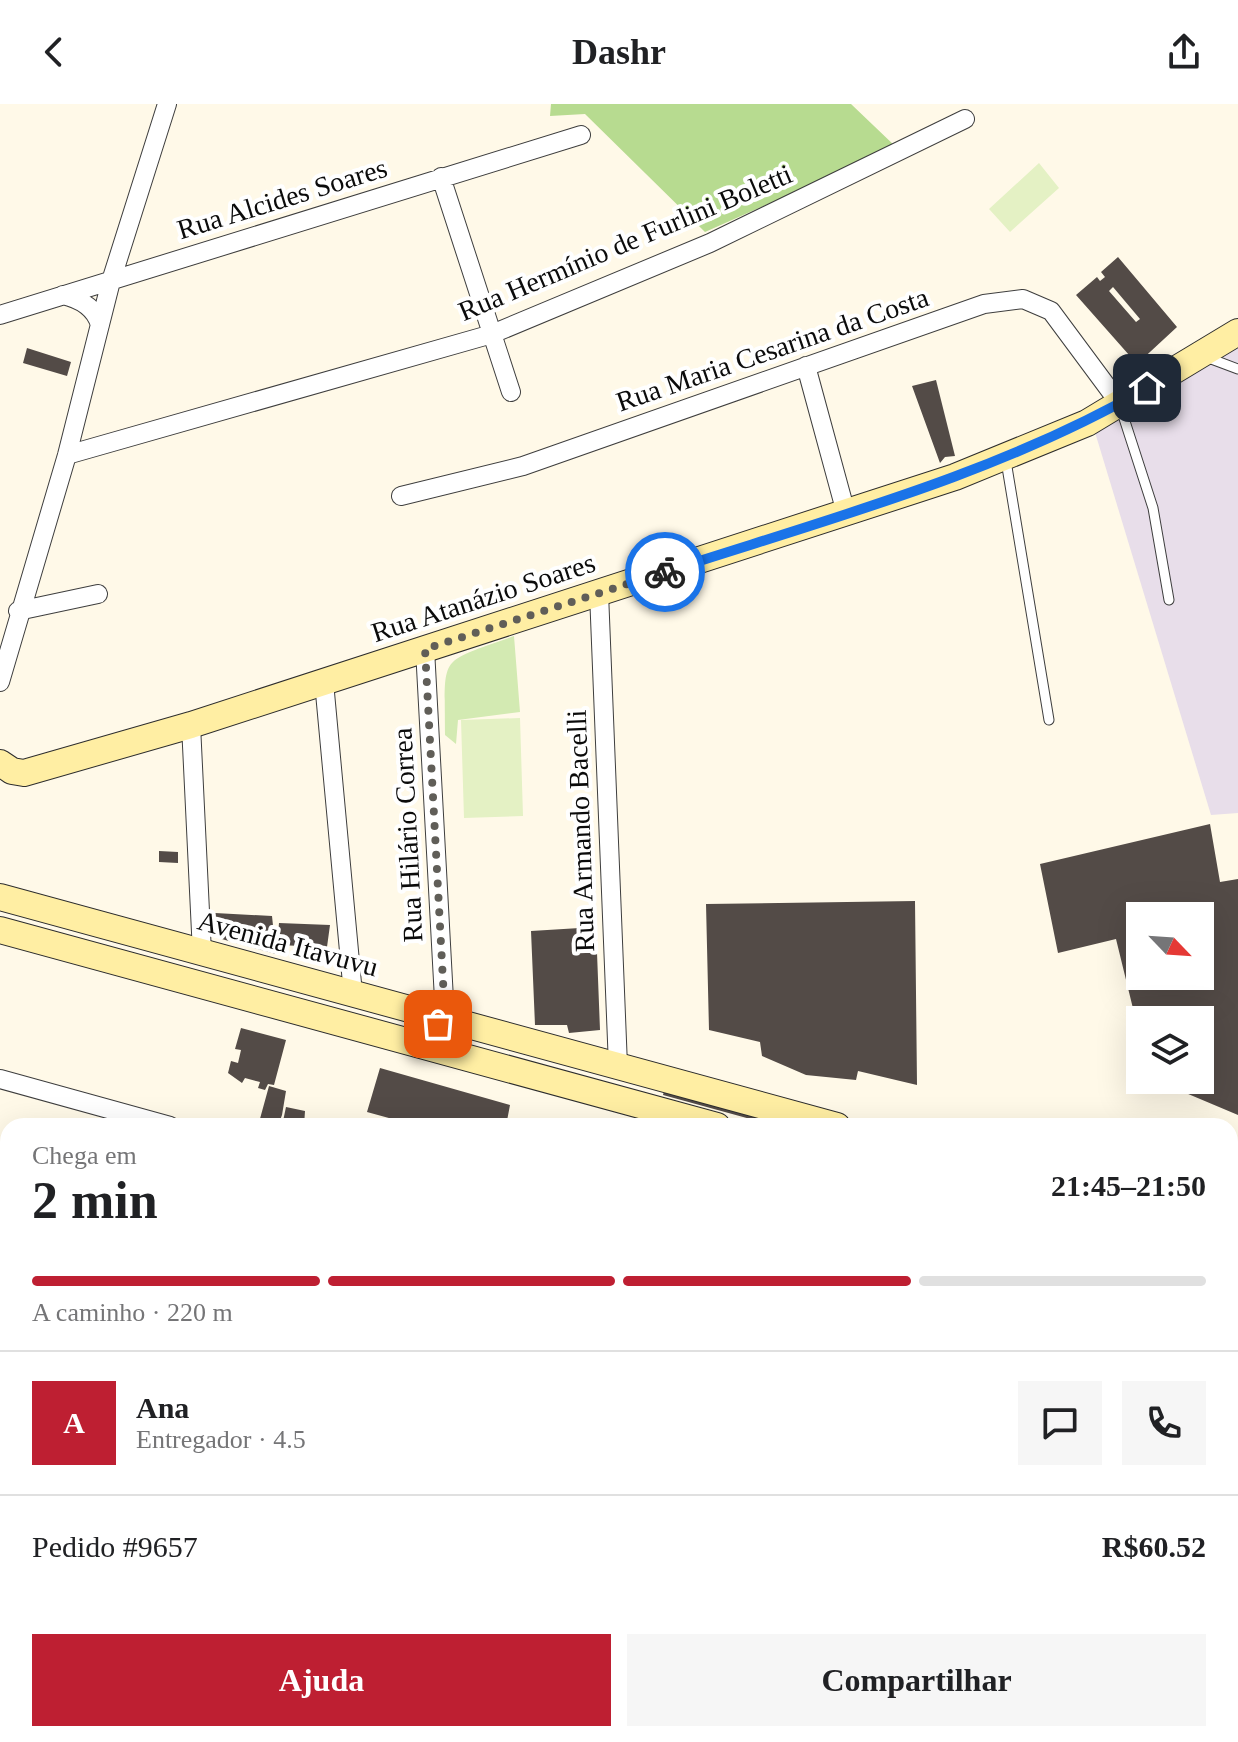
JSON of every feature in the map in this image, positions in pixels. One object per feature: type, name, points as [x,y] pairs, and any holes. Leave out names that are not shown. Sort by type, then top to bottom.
[{"type":"main road","name":"Rua Atanázio Soares","points":[[0,763],[12,771],[24,773],[191,725],[846,513],[1005,458],[1087,423],[1238,332]]},
{"type":"main road","name":"Avenida Itavuvu","points":[[0,897],[808,1118]]},
{"type":"main road","points":[[0,930],[688,1118]]},
{"type":"main road","points":[[385,1034],[428,1030],[445,1018]]},
{"type":"street","points":[[0,682],[18,611],[67,455],[111,281],[170,105]]},
{"type":"street","name":"Rua Hermínio de Furlini Boletti","points":[[67,455],[492,334],[710,243],[965,119]]},
{"type":"street","name":"Rua Alcides Soares","points":[[0,315],[581,135]]},
{"type":"street","points":[[441,177],[511,392]]},
{"type":"street","points":[[63,295],[92,309],[100,325]]},
{"type":"street","name":"Rua Maria Cesarina da Costa","points":[[401,496],[523,466],[984,304],[1023,299],[1051,311],[1120,404]]},
{"type":"street","points":[[806,366],[846,513]]},
{"type":"street","name":"Rua Armando Bacelli","points":[[599,593],[618,1066]]},
{"type":"street","points":[[18,611],[98,594]]},
{"type":"street","name":"Rua Hilário Correa","points":[[425,649],[445,1018]]},
{"type":"street","points":[[324,682],[353,994]]},
{"type":"street","points":[[191,725],[202,953]]},
{"type":"street","points":[[0,1079],[141,1118]]},
{"type":"lane","points":[[1202,356],[1238,369]]},
{"type":"lane","points":[[1120,404],[1153,508],[1169,600]]},
{"type":"lane","points":[[1005,458],[1049,720]]},
{"type":"shaded area","points":[[1238,344],[1238,813],[1211,815],[1094,429]]},
{"type":"green space","points":[[551,104],[851,104],[896,147],[705,232],[585,114],[550,116]]},
{"type":"green space","points":[[1039,163],[1059,188],[1010,232],[989,209]]},
{"type":"green space","points":[[514,636],[520,712],[458,720],[456,744],[445,735],[445,688],[451,665],[471,652]]},
{"type":"green space","points":[[520,718],[523,816],[464,818],[461,720]]},
{"type":"building","points":[[1118,257],[1177,327],[1137,364],[1076,295],[1097,277],[1100,281],[1105,277],[1101,272]],"holes":[[[1113,287],[1140,319],[1136,322],[1109,291]]]},
{"type":"building","points":[[27,348],[71,362],[67,376],[23,363]]},
{"type":"building","points":[[936,380],[955,456],[945,457],[940,463],[912,386]]},
{"type":"building","points":[[1210,824],[1220,882],[1238,879],[1238,1115],[1188,1094],[1214,1094],[1214,1006],[1132,1006],[1128,990],[1214,990],[1214,902],[1126,902],[1126,980],[1116,939],[1058,953],[1040,864]]},
{"type":"building","points":[[159,851],[178,852],[178,863],[159,862]]},
{"type":"building","points":[[915,901],[917,1085],[858,1071],[856,1080],[806,1075],[762,1056],[760,1042],[709,1030],[706,904]]},
{"type":"building","points":[[215,913],[272,916],[276,954],[218,938]]},
{"type":"building","points":[[279,923],[330,925],[327,947],[277,945]]},
{"type":"building","points":[[596,927],[600,1030],[569,1033],[567,1025],[535,1025],[531,931]]},
{"type":"building","points":[[241,1028],[286,1040],[274,1085],[268,1084],[265,1090],[258,1088],[260,1082],[245,1078],[242,1083],[228,1073],[231,1061],[238,1063],[241,1050],[235,1049]]},
{"type":"building","points":[[380,1068],[510,1105],[508,1118],[389,1118],[367,1112]]},
{"type":"building","points":[[269,1086],[286,1091],[281,1118],[260,1118]]},
{"type":"building","points":[[665,1087],[774,1118],[747,1118],[663,1095]]},
{"type":"building","points":[[286,1107],[305,1111],[305,1118],[284,1118]]},
{"type":"way so far","points":[[438,1024],[445,1018],[425,649],[665,572]]},
{"type":"route","points":[[665,572],[1005,458],[1087,423],[1147,388]]}]
